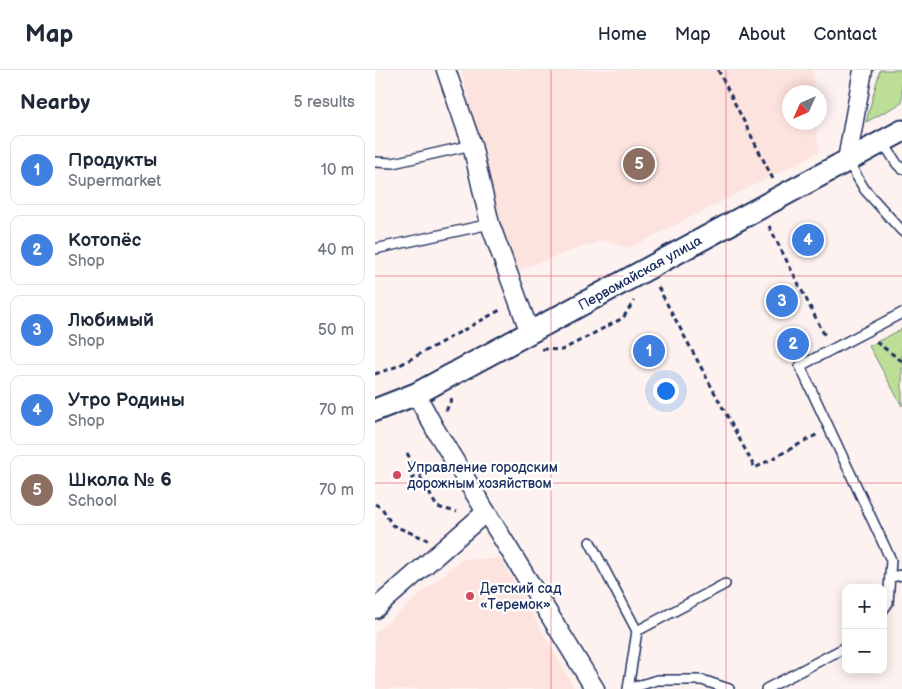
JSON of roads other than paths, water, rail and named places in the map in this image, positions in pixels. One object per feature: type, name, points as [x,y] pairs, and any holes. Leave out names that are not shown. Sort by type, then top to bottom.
[{"type":"street","points":[[446,70],[472,145],[490,224],[535,341]]},
{"type":"street","points":[[847,160],[863,70]]},
{"type":"street","name":"Первомайская улица","points":[[375,410],[416,394],[535,341],[782,196],[902,131]]},
{"type":"street","points":[[416,394],[595,689]]},
{"type":"street","points":[[375,608],[486,512]]},
{"type":"lane","points":[[883,142],[902,169]]},
{"type":"lane","points":[[375,162],[393,163],[472,145]]},
{"type":"lane","points":[[847,160],[865,190],[902,231]]},
{"type":"lane","points":[[375,249],[490,224]]},
{"type":"lane","points":[[887,605],[891,560],[800,366],[902,313]]},
{"type":"lane","points":[[590,542],[637,630],[628,689],[657,680],[702,680],[729,689]]},
{"type":"lane","points":[[890,577],[902,575]]},
{"type":"lane","points":[[637,630],[725,584]]},
{"type":"lane","points":[[766,689],[842,649]]},
{"type":"place","name":"Школа № 6","points":[[639,164]]},
{"type":"place","name":"Утро Родины","points":[[808,240]]},
{"type":"place","name":"Любимый","points":[[782,301]]},
{"type":"place","name":"Котопёс","points":[[793,344]]},
{"type":"place","name":"Продукты","points":[[649,351]]},
{"type":"place","name":"Управление городским дорожным хозяйством","points":[[397,475]]},
{"type":"place","name":"Детский сад «Теремок»","points":[[470,596]]}]
